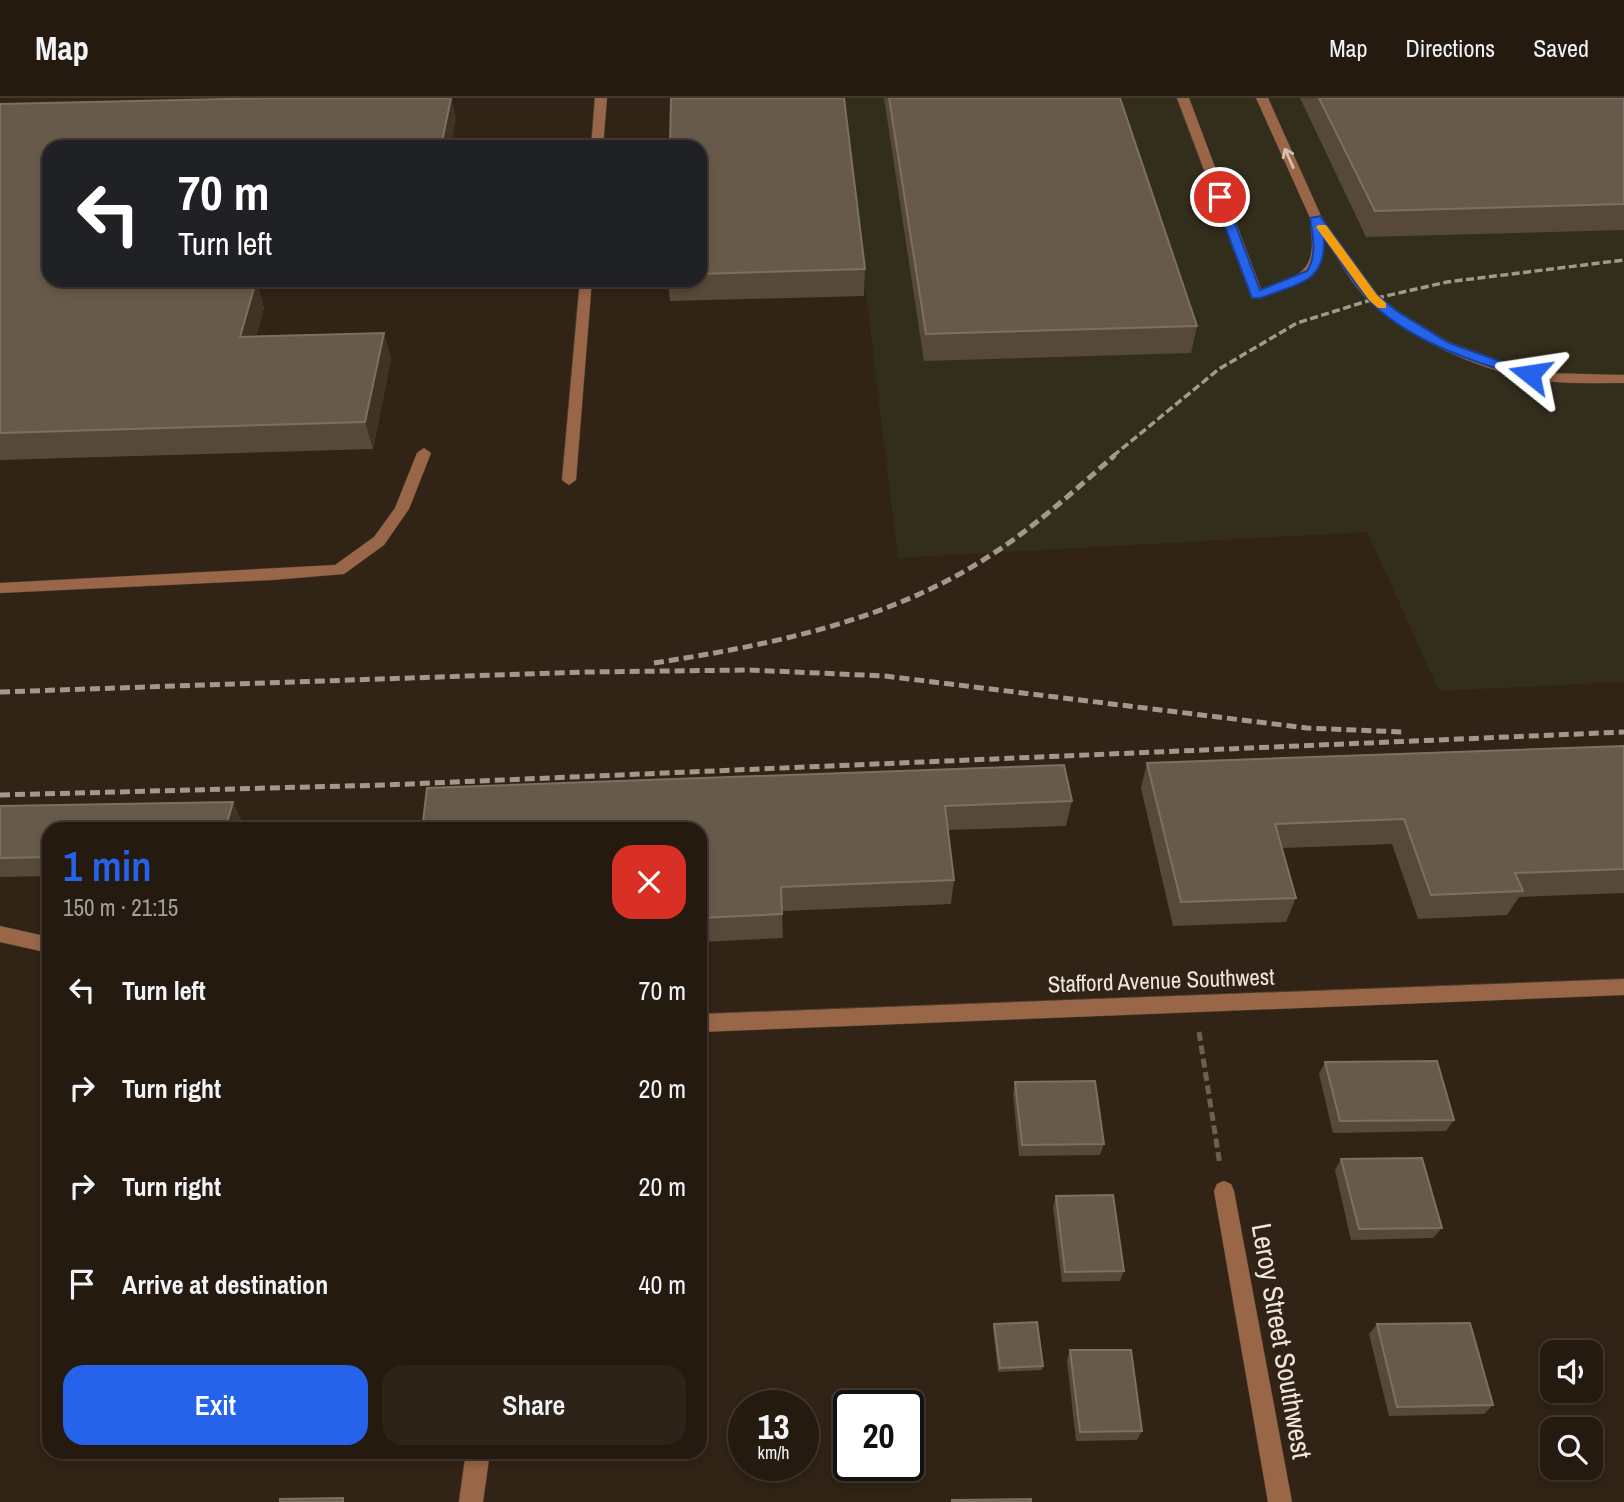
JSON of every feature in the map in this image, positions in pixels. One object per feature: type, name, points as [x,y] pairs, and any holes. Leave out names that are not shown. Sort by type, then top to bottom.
[{"type":"street","points":[[598,140],[601,98]]},
{"type":"street","points":[[1183,98],[1256,295],[1311,273],[1317,264],[1319,241],[1316,218]]},
{"type":"street","points":[[1262,98],[1316,218],[1373,298],[1417,331],[1489,363],[1545,377],[1624,379]]},
{"type":"street","points":[[569,480],[585,287]]},
{"type":"street","points":[[0,588],[272,575],[339,569],[379,541],[402,509],[424,453]]},
{"type":"street","points":[[0,934],[42,943]]},
{"type":"street","name":"Stafford Avenue Southwest","points":[[707,1023],[1624,987]]},
{"type":"street","name":"Leroy Street Southwest","points":[[1224,1191],[1280,1502]]},
{"type":"street","points":[[471,1502],[477,1459]]},
{"type":"path","points":[[1194,1003],[1224,1191]]},
{"type":"shaded area","points":[[842,98],[1624,98],[1624,682],[1439,691],[1367,532],[898,558]]},
{"type":"building","points":[[272,98],[451,98],[442,140],[42,140],[42,287],[254,287],[240,337],[384,333],[365,422],[0,433],[0,104]]},
{"type":"building","points":[[671,98],[844,98],[865,269],[707,274],[707,140],[670,140]]},
{"type":"building","points":[[889,98],[1120,98],[1197,326],[926,334]]},
{"type":"building","points":[[1319,98],[1624,98],[1624,204],[1375,211]]},
{"type":"building","points":[[1624,746],[1624,869],[1515,873],[1523,891],[1431,895],[1404,819],[1275,824],[1296,898],[1181,902],[1147,763]]},
{"type":"building","points":[[1064,765],[1072,801],[945,806],[954,880],[781,887],[782,914],[707,918],[707,822],[423,822],[427,788]]},
{"type":"building","points":[[233,802],[227,822],[42,822],[42,857],[0,858],[0,806]]},
{"type":"building","points":[[1437,1061],[1454,1120],[1340,1121],[1325,1062]]},
{"type":"building","points":[[1095,1081],[1104,1144],[1022,1145],[1015,1082]]},
{"type":"building","points":[[1422,1158],[1442,1228],[1359,1229],[1341,1159]]},
{"type":"building","points":[[1113,1195],[1124,1271],[1065,1272],[1056,1196]]},
{"type":"building","points":[[1037,1322],[1043,1366],[1000,1368],[994,1324]]},
{"type":"building","points":[[1470,1323],[1493,1405],[1397,1407],[1377,1324]]},
{"type":"building","points":[[1070,1350],[1131,1350],[1142,1431],[1080,1432]]},
{"type":"building","points":[[343,1498],[343,1502],[280,1502],[280,1499]]},
{"type":"building","points":[[1031,1499],[1031,1502],[952,1502],[952,1500]]},
{"type":"railway","points":[[1113,456],[1219,369],[1297,323],[1377,298],[1447,282],[1624,260]]},
{"type":"railway","points":[[654,663],[785,638],[828,627],[912,597],[953,578],[1008,544],[1115,455]]},
{"type":"railway","points":[[0,692],[585,672],[749,670],[885,676],[1307,728],[1403,732]]},
{"type":"railway","points":[[0,795],[385,785],[1624,732]]},
{"type":"slow traffic","points":[[1322,227],[1373,298],[1382,305]]},
{"type":"route","points":[[1220,197],[1256,295],[1311,273],[1317,264],[1319,241],[1316,218],[1373,298],[1394,315],[1417,331],[1476,359],[1530,374]]}]
